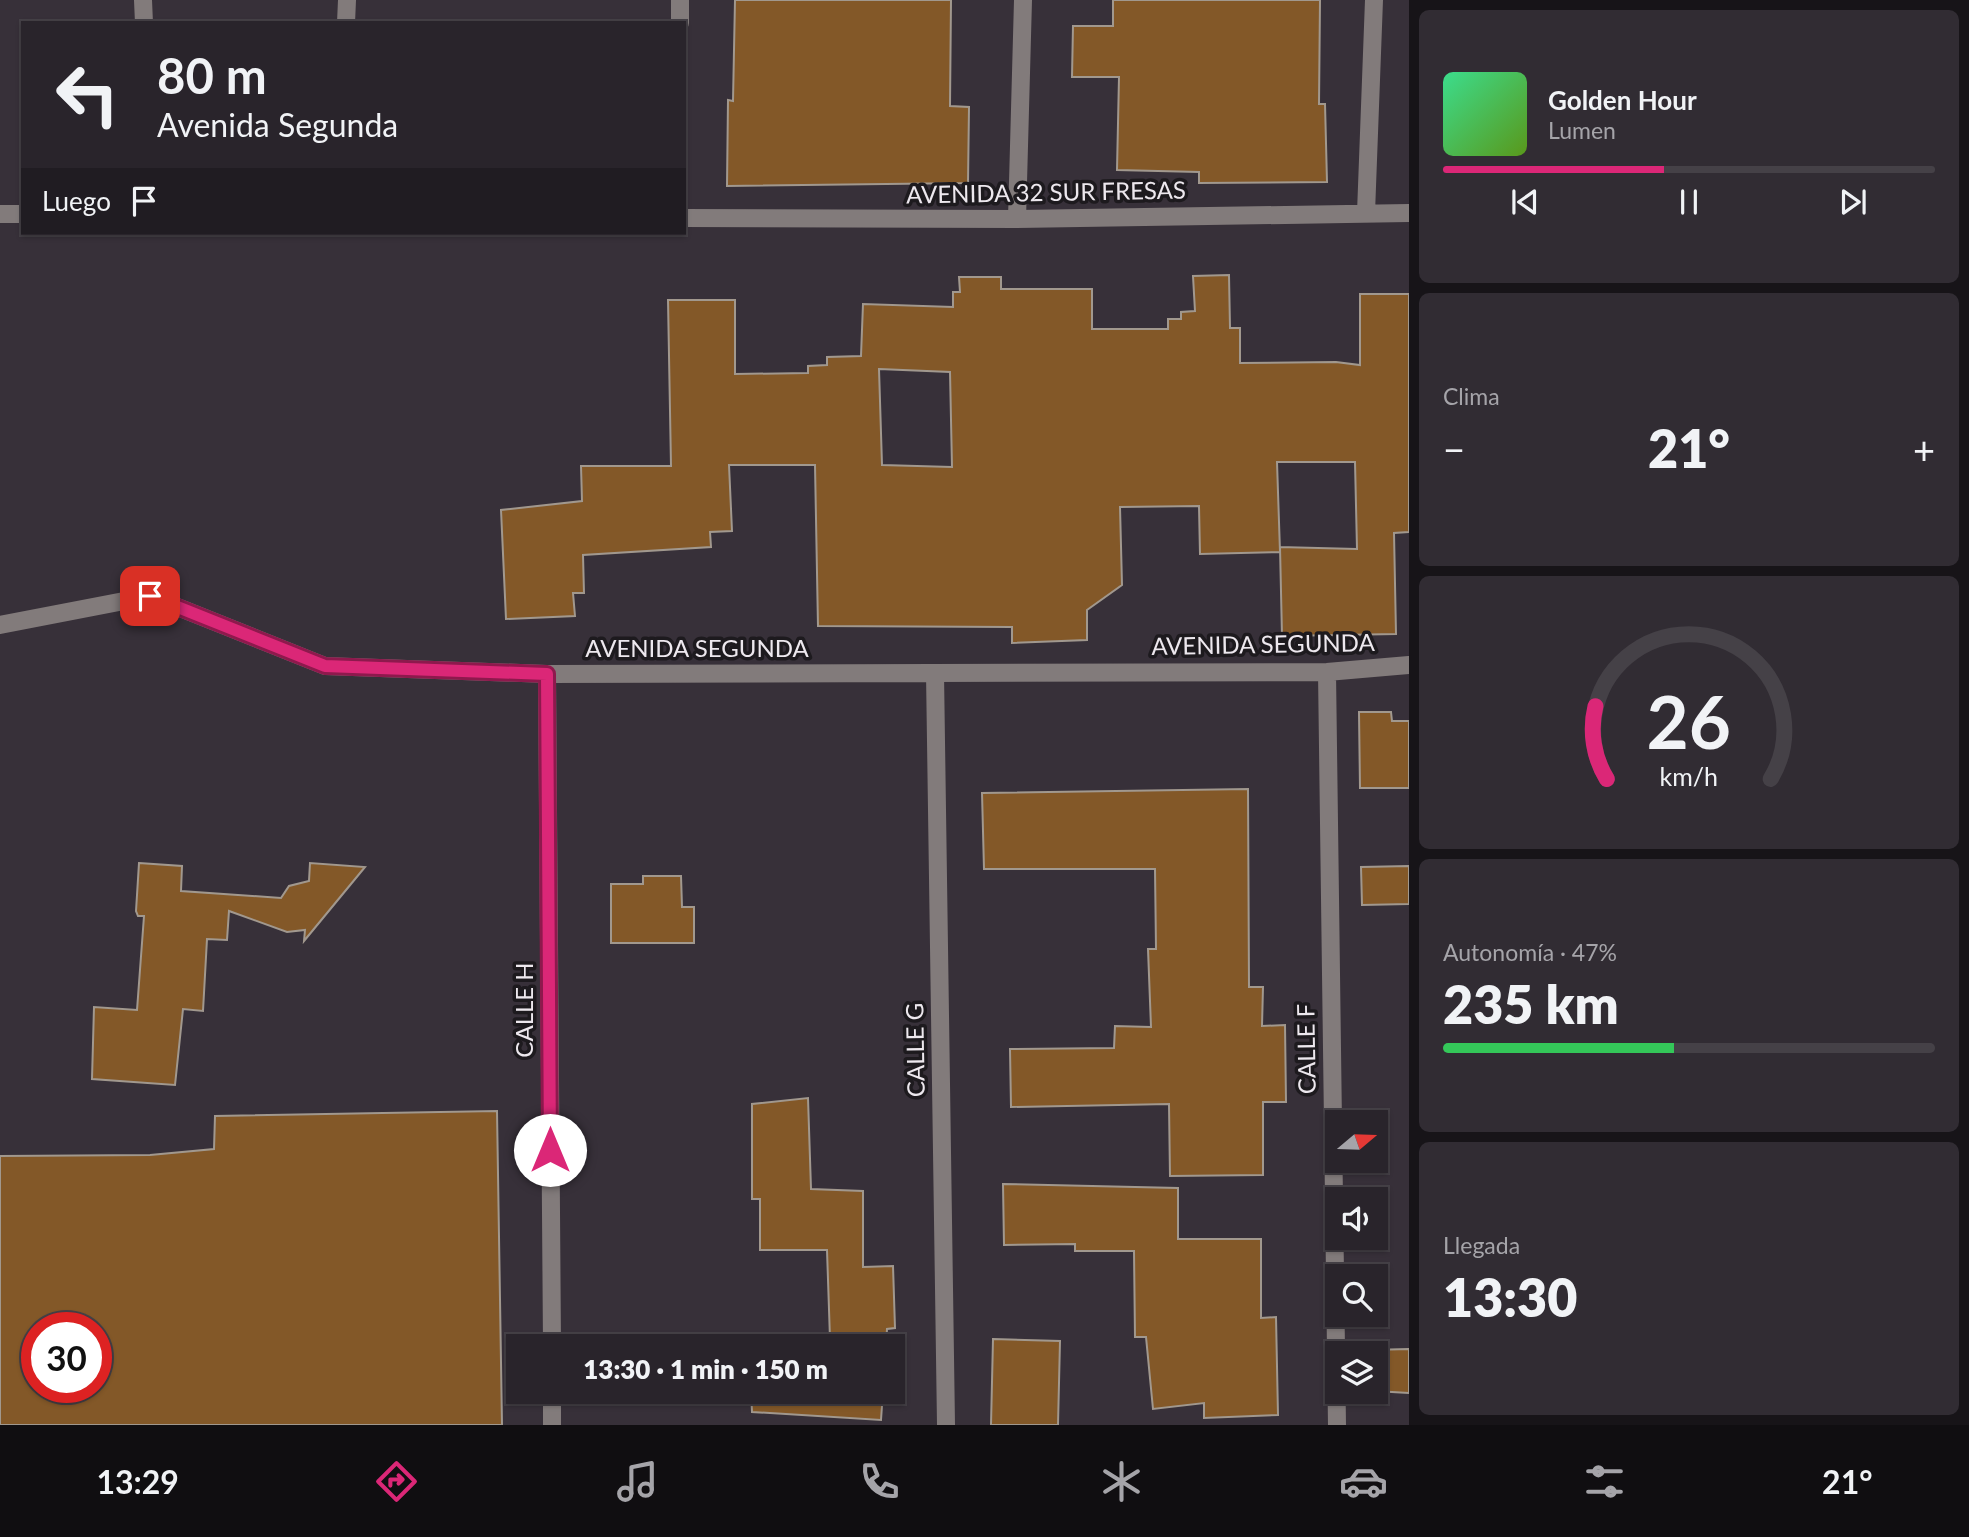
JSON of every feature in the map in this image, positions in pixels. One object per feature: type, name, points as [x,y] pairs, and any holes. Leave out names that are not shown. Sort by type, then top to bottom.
[{"type":"street","points":[[143,0],[144,21]]},
{"type":"street","points":[[346,21],[347,0]]},
{"type":"street","points":[[680,0],[680,21]]},
{"type":"street","points":[[1017,219],[1023,0]]},
{"type":"street","points":[[1366,213],[1374,0]]},
{"type":"street","name":"AVENIDA 32 SUR FRESAS","points":[[686,218],[1017,219],[1409,213]]},
{"type":"street","points":[[0,214],[21,214]]},
{"type":"street","name":"AVENIDA SEGUNDA","points":[[0,625],[150,596],[325,666],[547,674],[1326,672],[1409,665]]},
{"type":"street","name":"CALLE F","points":[[1326,672],[1337,1425]]},
{"type":"street","name":"CALLE G","points":[[935,673],[946,1425]]},
{"type":"street","name":"CALLE H","points":[[547,674],[552,1334]]},
{"type":"street","points":[[552,1404],[552,1425]]},
{"type":"building","points":[[735,0],[951,0],[950,106],[969,107],[968,183],[727,186],[728,100],[733,101]]},
{"type":"building","points":[[1113,0],[1320,0],[1319,104],[1325,104],[1327,182],[1199,183],[1199,172],[1117,170],[1119,77],[1072,77],[1073,26],[1113,26]]},
{"type":"building","points":[[1229,275],[1230,328],[1240,328],[1240,363],[1336,362],[1360,365],[1360,294],[1409,294],[1409,532],[1394,533],[1396,634],[1282,636],[1280,547],[1357,549],[1355,462],[1277,462],[1280,552],[1200,554],[1199,506],[1120,507],[1122,585],[1087,610],[1087,640],[1012,643],[1012,627],[818,626],[815,465],[729,465],[732,531],[710,532],[711,547],[583,555],[584,593],[573,593],[575,616],[506,619],[501,510],[582,501],[581,466],[671,466],[668,300],[735,300],[735,374],[808,373],[808,366],[827,365],[827,357],[861,356],[863,304],[953,307],[953,292],[960,292],[959,277],[1001,277],[1001,289],[1092,289],[1092,329],[1168,329],[1168,319],[1181,319],[1181,312],[1195,311],[1193,276]],"holes":[[[879,369],[950,372],[952,467],[882,465]]]},
{"type":"building","points":[[1359,712],[1391,712],[1392,721],[1409,721],[1409,788],[1360,788]]},
{"type":"building","points":[[1248,789],[1249,987],[1263,987],[1262,1026],[1285,1025],[1286,1102],[1263,1102],[1263,1175],[1170,1176],[1169,1104],[1011,1107],[1010,1049],[1114,1048],[1115,1026],[1151,1027],[1148,949],[1156,949],[1155,869],[984,869],[982,793]]},
{"type":"building","points":[[139,863],[182,866],[181,891],[281,898],[289,886],[309,881],[310,863],[365,867],[304,941],[305,930],[287,932],[229,911],[227,940],[207,939],[203,1011],[183,1009],[175,1085],[92,1079],[94,1007],[137,1010],[144,916],[138,916],[136,911]]},
{"type":"building","points":[[1409,866],[1409,904],[1362,905],[1361,867]]},
{"type":"building","points":[[643,876],[681,876],[682,907],[694,907],[694,943],[611,943],[611,884],[643,884]]},
{"type":"building","points":[[808,1098],[811,1189],[863,1191],[863,1267],[893,1266],[895,1328],[887,1329],[887,1334],[830,1334],[827,1250],[760,1250],[760,1199],[752,1199],[752,1104]]},
{"type":"building","points":[[497,1111],[502,1425],[0,1425],[0,1156],[150,1155],[214,1149],[215,1116]]},
{"type":"building","points":[[1003,1184],[1178,1188],[1178,1239],[1261,1239],[1261,1318],[1276,1317],[1278,1415],[1204,1418],[1204,1403],[1153,1409],[1146,1337],[1135,1337],[1134,1251],[1075,1251],[1075,1244],[1004,1245]]},
{"type":"building","points":[[993,1339],[1060,1341],[1058,1425],[991,1425]]},
{"type":"building","points":[[1409,1349],[1409,1393],[1388,1392],[1388,1350]]},
{"type":"building","points":[[752,1404],[882,1404],[881,1420],[752,1412]]},
{"type":"route","points":[[150,596],[325,666],[547,674],[550,1150]]}]
